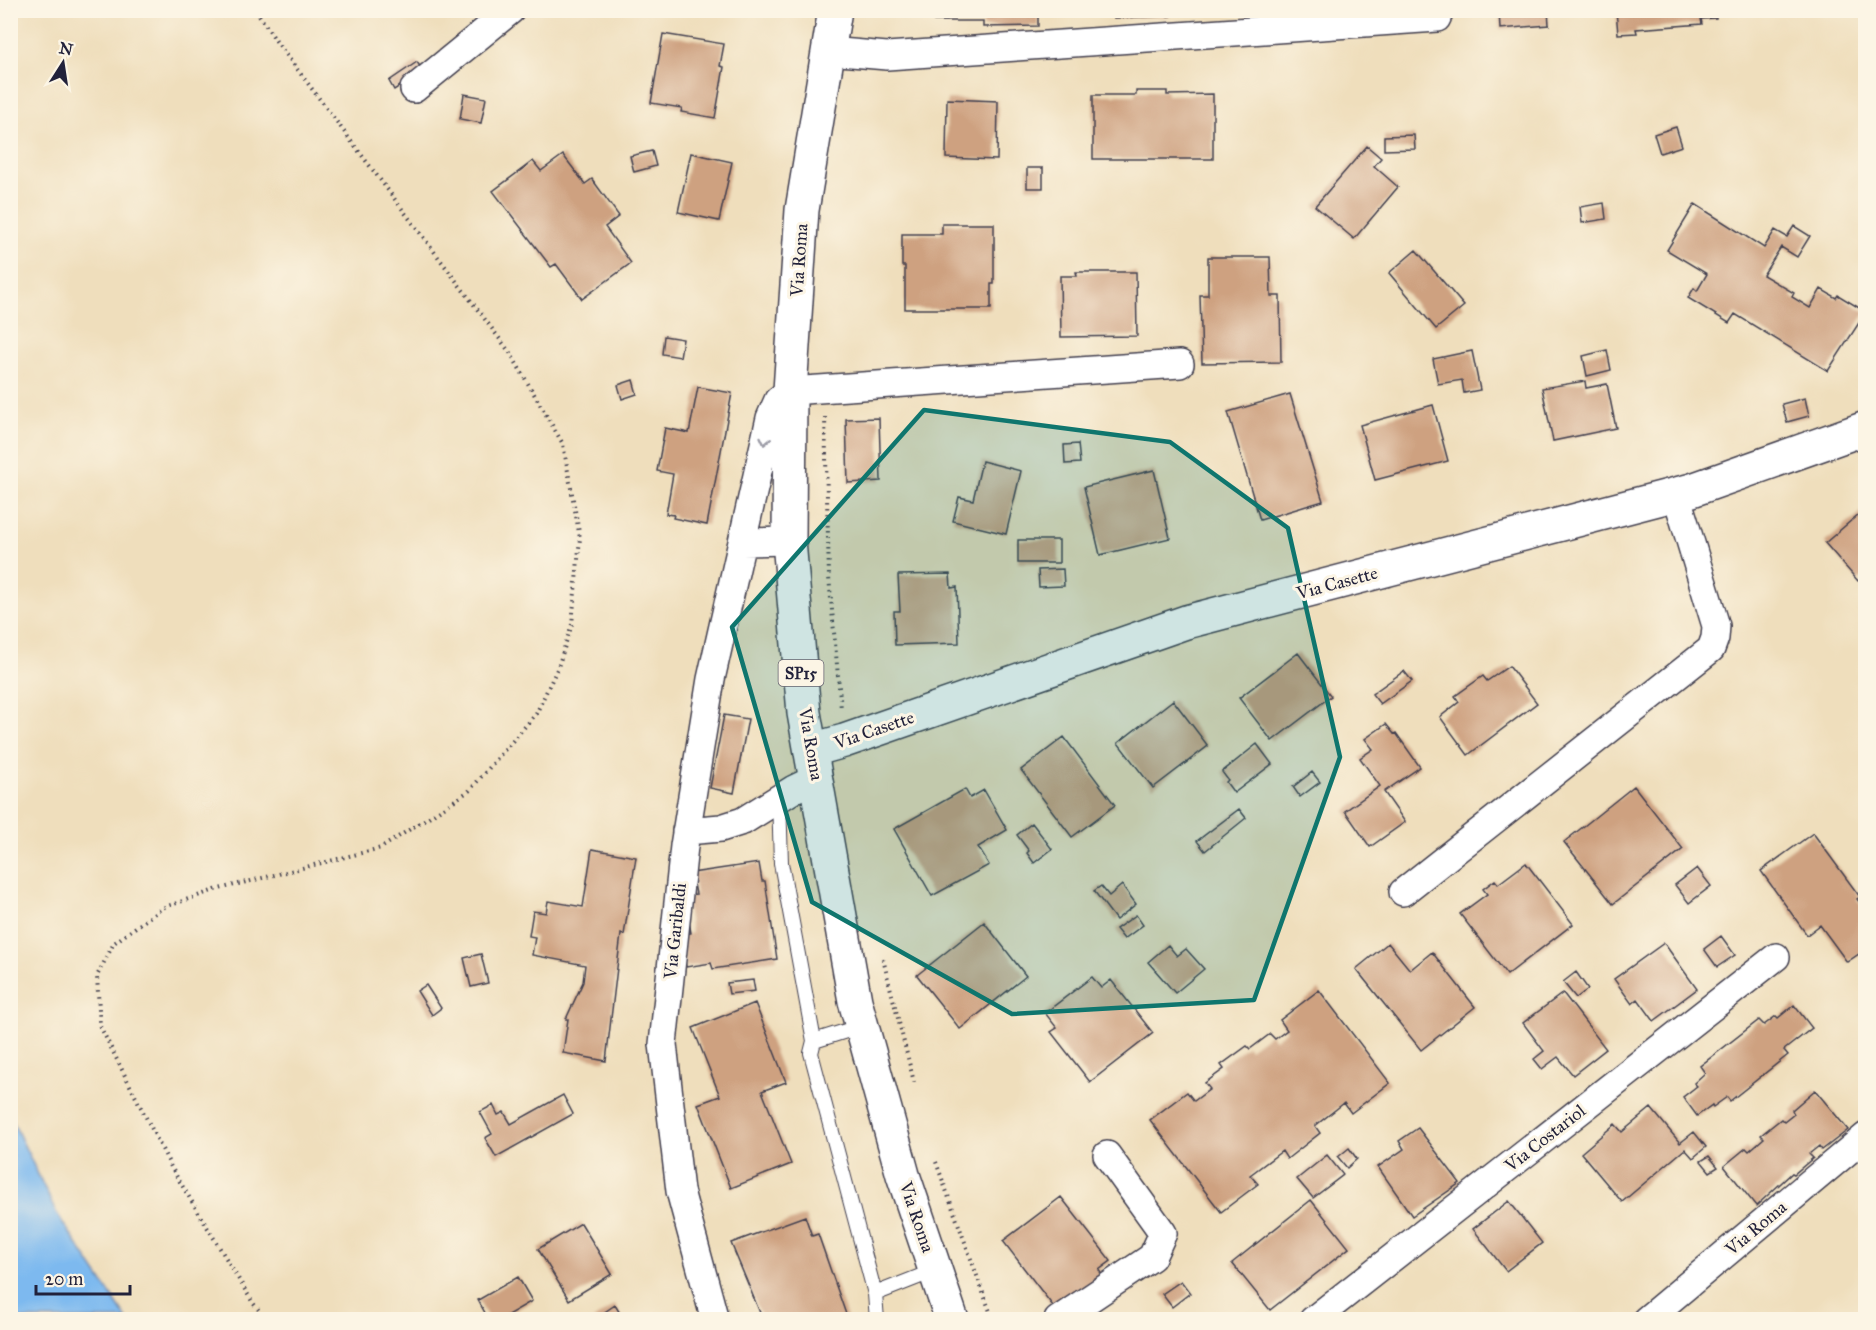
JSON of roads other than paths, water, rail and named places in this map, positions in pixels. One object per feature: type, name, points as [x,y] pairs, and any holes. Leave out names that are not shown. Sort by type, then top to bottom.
[{"type":"main road","name":"Via Roma","points":[[835,10],[802,210],[790,391],[789,541],[804,713],[855,1001],[903,1175],[952,1320]]},
{"type":"main road","name":"Via Casette","points":[[814,764],[855,737],[1186,622],[1692,490],[1866,428]]},
{"type":"street","points":[[414,88],[511,10]]},
{"type":"street","points":[[828,51],[899,55],[1437,18],[1440,10]]},
{"type":"street","points":[[790,391],[1180,364]]},
{"type":"street","name":"Via Garibaldi","points":[[715,1320],[680,1191],[663,1044],[686,831],[711,680],[770,418],[778,400],[790,391]]},
{"type":"street","points":[[1403,892],[1711,649],[1716,626],[1676,494]]},
{"type":"street","points":[[742,542],[789,541]]},
{"type":"street","points":[[686,831],[712,829],[743,821],[779,798],[814,764]]},
{"type":"street","name":"Via Costariol","points":[[1313,1320],[1776,957]]},
{"type":"street","name":"Via Roma","points":[[1646,1320],[1866,1136]]},
{"type":"street","points":[[1058,1320],[1152,1257],[1163,1233],[1107,1155]]},
{"type":"lane","points":[[779,798],[781,863],[814,1041],[811,1053],[875,1294],[877,1320]]},
{"type":"lane","points":[[814,1041],[862,1026]]},
{"type":"lane","points":[[875,1294],[936,1270]]},
{"type":"water","points":[[11,1118],[57,1214],[127,1319],[18,1319],[10,1303]]}]
